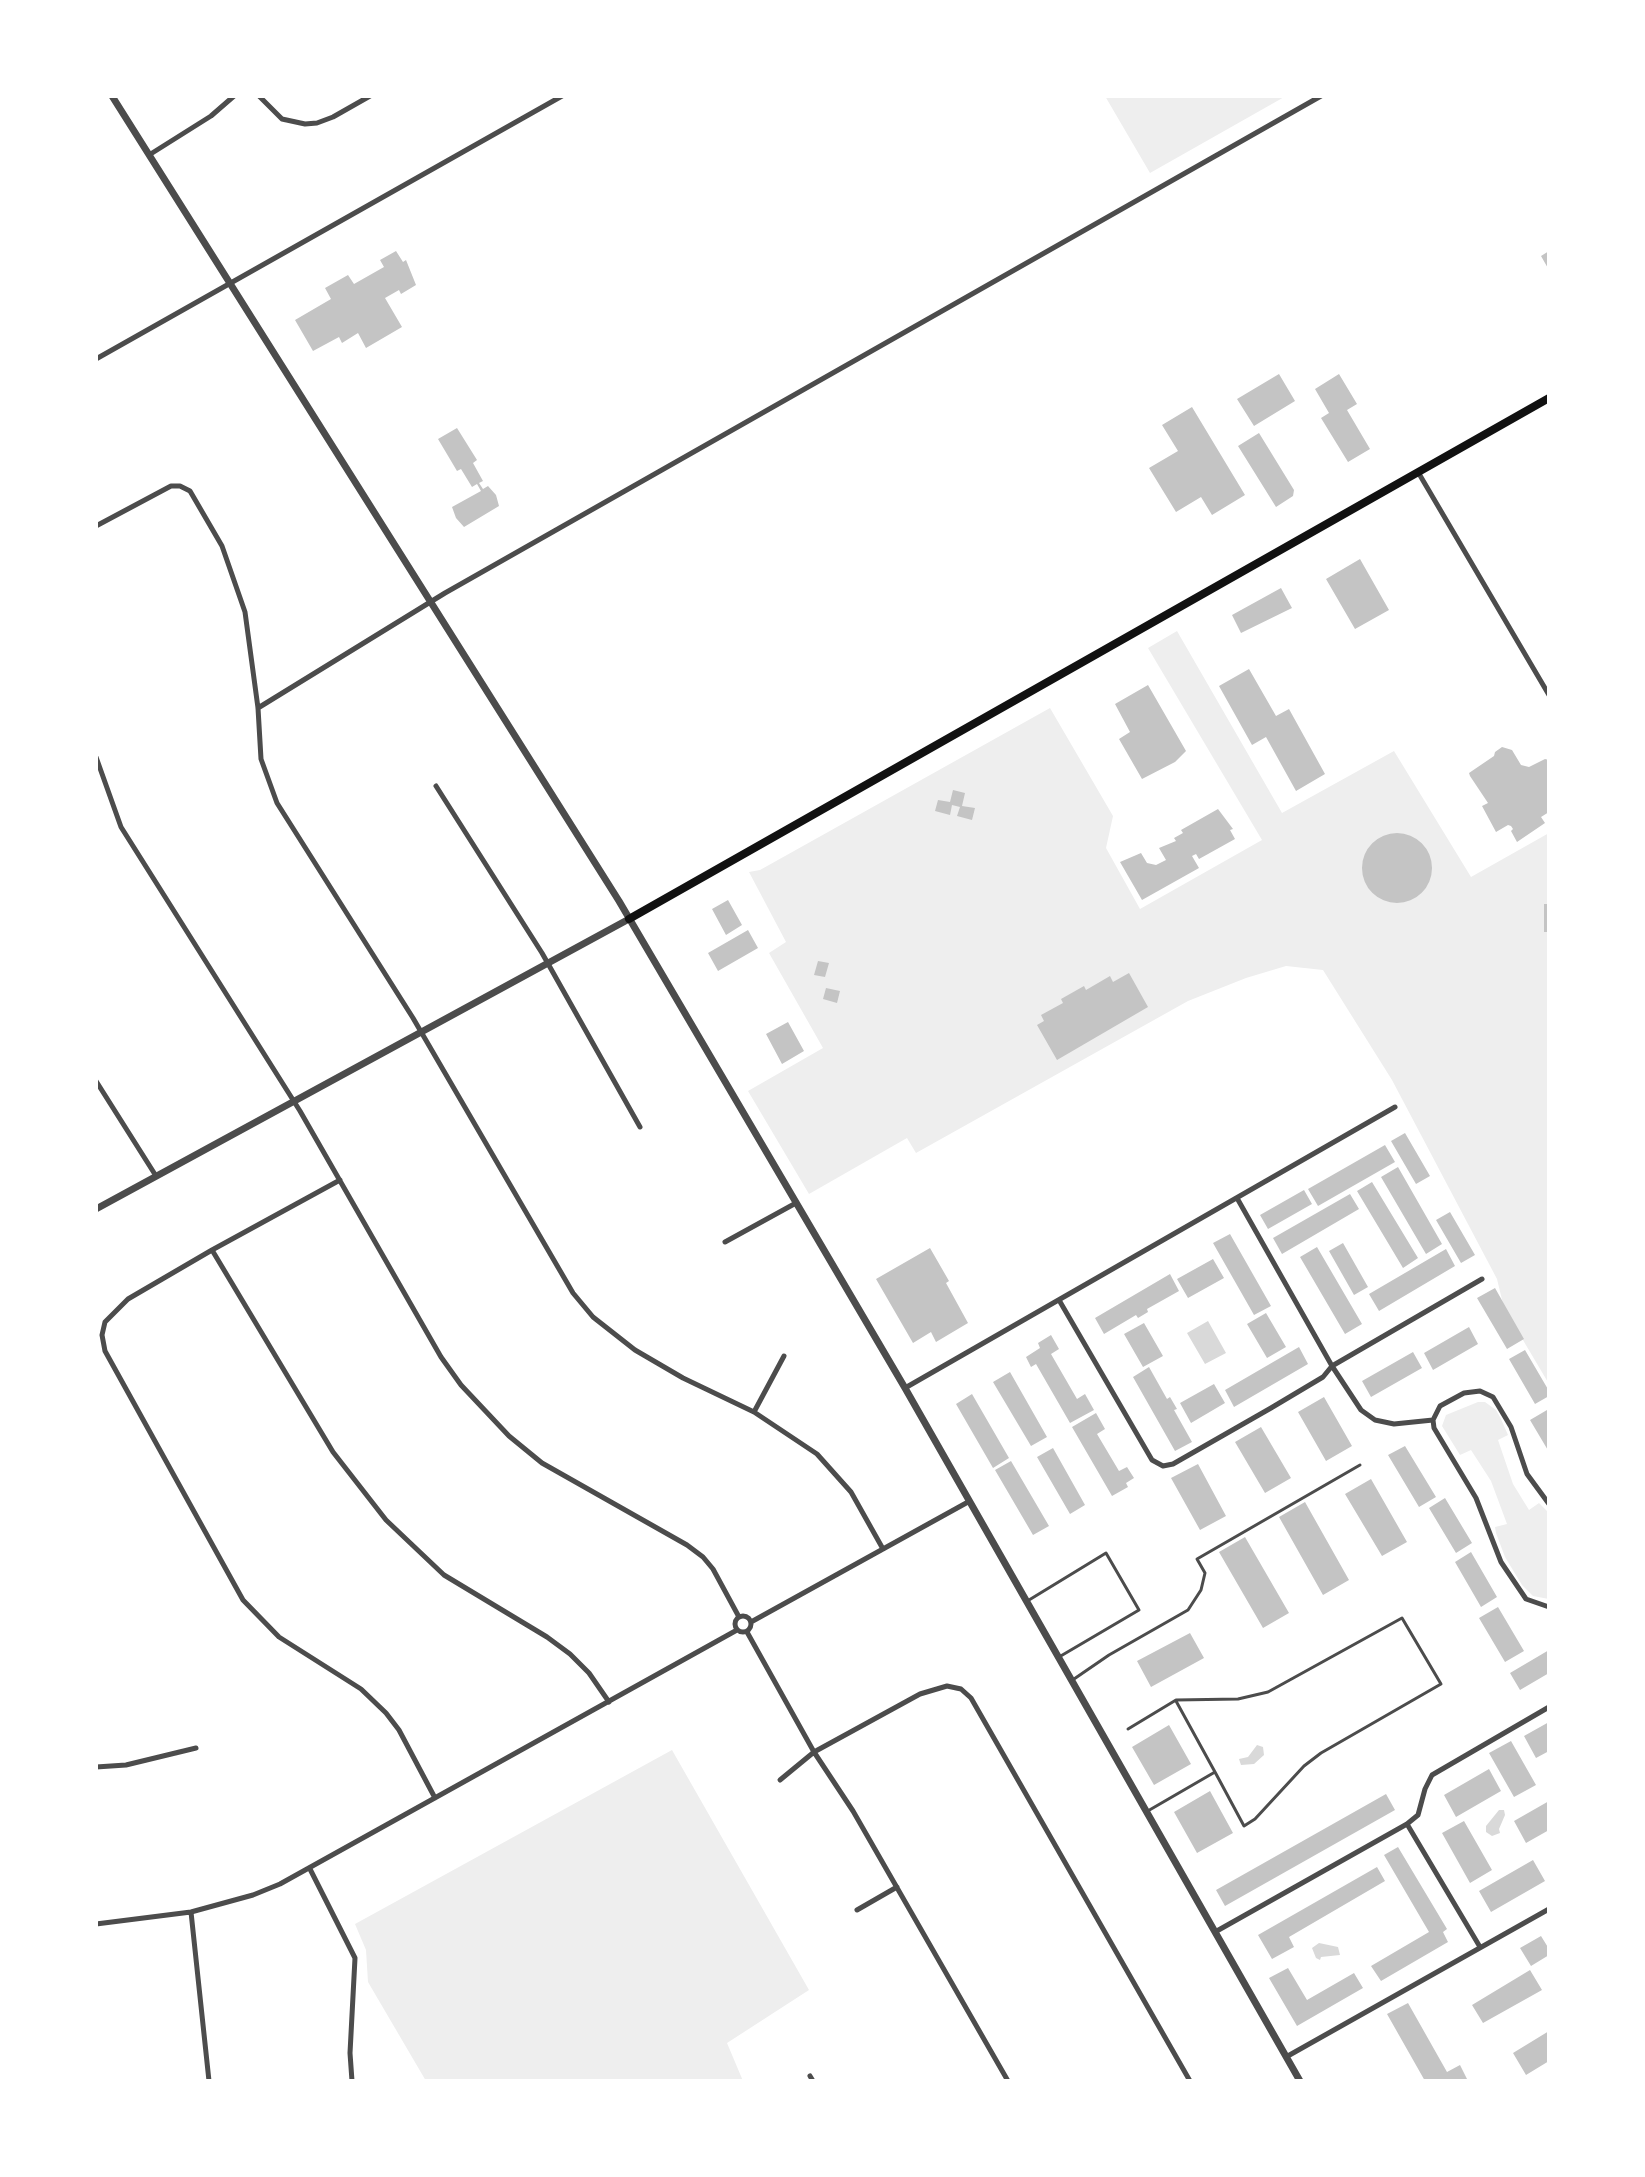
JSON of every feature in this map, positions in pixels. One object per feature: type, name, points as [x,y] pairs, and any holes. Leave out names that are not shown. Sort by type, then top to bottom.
[{"type":"main road","points":[[629,919],[1549,398]]},
{"type":"street","points":[[112,96],[629,919],[905,1388],[1300,2081]]},
{"type":"street","points":[[149,155],[211,116],[234,96]]},
{"type":"street","points":[[259,96],[282,119],[305,124],[333,117],[370,96]]},
{"type":"street","points":[[96,359],[562,96]]},
{"type":"street","points":[[258,708],[431,601],[1020,264],[1321,96]]},
{"type":"street","points":[[1418,472],[1549,695]]},
{"type":"street","points":[[96,526],[171,486],[190,491],[222,546],[245,612],[258,708],[261,759],[277,803],[422,1033],[557,1267],[593,1317],[635,1350],[683,1378],[754,1412],[799,1440],[835,1471],[851,1492],[883,1549]]},
{"type":"street","points":[[96,757],[121,827],[294,1101],[441,1357],[481,1408],[542,1463],[703,1557],[713,1569],[739,1617]]},
{"type":"street","points":[[436,786],[548,964],[640,1127]]},
{"type":"street","points":[[96,1209],[629,919]]},
{"type":"street","points":[[96,1081],[156,1176]]},
{"type":"street","points":[[905,1388],[1395,1107]]},
{"type":"street","points":[[340,1180],[128,1299],[105,1322],[102,1335],[113,1370],[243,1600],[279,1637],[361,1689],[386,1713],[399,1730],[435,1798]]},
{"type":"street","points":[[1237,1198],[1332,1366],[1361,1410],[1375,1420],[1410,1424],[1433,1420]]},
{"type":"street","points":[[725,1242],[796,1203]]},
{"type":"street","points":[[212,1250],[333,1452],[368,1498],[417,1552],[444,1575],[570,1654],[589,1673],[609,1702]]},
{"type":"street","points":[[1059,1300],[1152,1460],[1163,1466],[1173,1464],[1323,1377],[1332,1366],[1482,1279]]},
{"type":"street","points":[[754,1412],[784,1356]]},
{"type":"street","points":[[1549,1504],[1527,1474],[1511,1427],[1493,1397],[1480,1391],[1464,1393],[1440,1406],[1433,1420],[1434,1428],[1476,1498],[1501,1562],[1526,1599],[1549,1607]]},
{"type":"street","points":[[747,1632],[751,1622],[968,1502]]},
{"type":"street","points":[[737,1630],[735,1623],[739,1617],[746,1616],[751,1622]]},
{"type":"street","points":[[96,1924],[191,1912],[253,1895],[310,1869],[737,1630],[747,1632],[1008,2081]]},
{"type":"street","points":[[780,1780],[814,1752],[920,1694],[947,1686],[961,1689],[971,1698],[1190,2081]]},
{"type":"street","points":[[1215,1932],[1407,1824],[1418,1815],[1432,1775],[1549,1707]]},
{"type":"street","points":[[96,1767],[126,1765],[196,1748]]},
{"type":"street","points":[[1407,1824],[1480,1947]]},
{"type":"street","points":[[310,1869],[355,1958],[350,2053],[352,2081]]},
{"type":"street","points":[[857,1910],[897,1887]]},
{"type":"street","points":[[1286,2057],[1549,1909]]},
{"type":"street","points":[[191,1912],[209,2081]]},
{"type":"lane","points":[[1071,1681],[1109,1655],[1188,1610],[1201,1590],[1205,1573],[1197,1559],[1360,1465]]},
{"type":"lane","points":[[1026,1602],[1106,1553],[1139,1610],[1058,1658]]},
{"type":"lane","points":[[1128,1729],[1176,1700],[1238,1699],[1268,1692],[1402,1618],[1441,1684],[1321,1753],[1304,1766],[1255,1819],[1244,1826],[1176,1700]]},
{"type":"lane","points":[[1146,1812],[1215,1772]]},
{"type":"shaded area","points":[[1105,96],[1286,96],[1150,173]]},
{"type":"shaded area","points":[[1177,631],[1282,813],[1394,751],[1471,877],[1549,833],[1549,1384],[1504,1308],[1497,1279],[1392,1080],[1323,970],[1286,966],[1188,1001],[916,1153],[907,1138],[809,1194],[748,1091],[823,1048],[769,953],[786,942],[749,872],[760,870],[1050,708],[1113,816],[1106,848],[1140,909],[1262,840],[1148,648]]},
{"type":"shaded area","points":[[1208,1321],[1226,1353],[1205,1364],[1187,1333]]},
{"type":"shaded area","points":[[1485,1402],[1500,1417],[1508,1435],[1498,1440],[1513,1484],[1529,1510],[1539,1503],[1549,1513],[1549,1599],[1533,1596],[1522,1585],[1505,1557],[1496,1533],[1495,1527],[1507,1524],[1491,1481],[1471,1450],[1460,1455],[1442,1426],[1446,1415]]},
{"type":"shaded area","points":[[1257,1745],[1263,1747],[1264,1755],[1254,1764],[1241,1765],[1239,1759],[1248,1757]]},
{"type":"shaded area","points":[[672,1750],[809,1990],[727,2043],[743,2081],[426,2081],[368,1982],[366,1950],[355,1924]]},
{"type":"shaded area","points":[[1499,1810],[1504,1810],[1505,1815],[1500,1833],[1492,1836],[1486,1832],[1486,1826]]},
{"type":"shaded area","points":[[1319,1943],[1338,1947],[1340,1955],[1321,1957],[1320,1960],[1316,1958],[1312,1948]]},
{"type":"building","points":[[396,251],[403,262],[406,260],[416,285],[401,294],[399,290],[385,298],[402,327],[366,348],[358,333],[342,343],[339,337],[313,351],[295,320],[331,299],[325,288],[348,275],[354,284],[384,267],[380,260]]},
{"type":"building","points":[[1549,251],[1549,270],[1541,256]]},
{"type":"building","points":[[1279,374],[1295,401],[1254,426],[1237,399]]},
{"type":"building","points":[[1339,374],[1357,404],[1347,410],[1370,449],[1348,462],[1321,418],[1329,413],[1315,389]]},
{"type":"building","points":[[1192,407],[1245,495],[1212,515],[1201,497],[1176,512],[1149,468],[1178,451],[1162,425]]},
{"type":"building","points":[[457,428],[477,460],[473,463],[483,481],[479,483],[483,489],[488,486],[496,495],[499,506],[464,527],[452,507],[481,491],[477,484],[472,487],[461,469],[457,471],[438,439]]},
{"type":"building","points":[[1259,433],[1294,490],[1293,496],[1276,507],[1238,446]]},
{"type":"building","points":[[1360,559],[1389,610],[1355,629],[1326,579]]},
{"type":"building","points":[[1281,588],[1292,608],[1241,633],[1232,615]]},
{"type":"building","points":[[1249,669],[1276,716],[1289,709],[1325,774],[1296,791],[1266,737],[1252,745],[1219,686]]},
{"type":"building","points":[[1148,685],[1186,751],[1175,762],[1142,779],[1119,739],[1130,732],[1115,704]]},
{"type":"building","points":[[1502,747],[1512,750],[1521,765],[1529,767],[1549,760],[1549,812],[1541,817],[1545,823],[1517,842],[1511,826],[1496,832],[1482,806],[1488,803],[1469,773]]},
{"type":"building","points":[[953,790],[965,793],[962,806],[975,808],[972,820],[957,816],[960,807],[952,805],[950,815],[935,811],[938,800],[950,802]]},
{"type":"building","points":[[1218,809],[1233,829],[1230,830],[1235,839],[1199,859],[1196,854],[1192,856],[1199,868],[1142,900],[1120,862],[1141,853],[1147,863],[1156,865],[1166,860],[1159,848],[1176,841],[1174,838],[1183,833],[1181,830]]},
{"type":"building","points":[[1404,833],[1426,848],[1432,868],[1430,882],[1422,893],[1411,901],[1390,903],[1372,893],[1364,882],[1362,861],[1372,843],[1383,835]]},
{"type":"building","points":[[728,900],[742,925],[726,935],[712,909]]},
{"type":"building","points":[[1544,904],[1549,904],[1549,932],[1544,932]]},
{"type":"building","points":[[748,930],[758,948],[718,971],[708,953]]},
{"type":"building","points":[[818,961],[829,963],[825,977],[814,975]]},
{"type":"building","points":[[1129,973],[1148,1007],[1057,1060],[1037,1025],[1044,1021],[1041,1015],[1084,986],[1086,990],[1110,976],[1113,982]]},
{"type":"building","points":[[826,988],[840,991],[837,1003],[823,999]]},
{"type":"building","points":[[788,1022],[804,1051],[782,1064],[766,1034]]},
{"type":"building","points":[[1405,1133],[1430,1176],[1416,1184],[1391,1141]]},
{"type":"building","points":[[1385,1145],[1395,1162],[1318,1206],[1308,1189]]},
{"type":"building","points":[[1398,1167],[1442,1244],[1426,1254],[1381,1177]]},
{"type":"building","points":[[1372,1182],[1418,1258],[1403,1268],[1357,1191]]},
{"type":"building","points":[[1304,1190],[1312,1204],[1268,1229],[1260,1215]]},
{"type":"building","points":[[1350,1194],[1359,1209],[1282,1254],[1273,1238]]},
{"type":"building","points":[[1450,1212],[1475,1255],[1461,1263],[1436,1220]]},
{"type":"building","points":[[1230,1234],[1271,1306],[1254,1315],[1213,1243]]},
{"type":"building","points":[[1343,1243],[1368,1287],[1354,1295],[1329,1251]]},
{"type":"building","points":[[1317,1247],[1362,1324],[1345,1334],[1300,1257]]},
{"type":"building","points":[[930,1248],[968,1323],[936,1342],[931,1332],[913,1343],[876,1279]]},
{"type":"building","points":[[1446,1249],[1455,1266],[1379,1311],[1369,1294]]},
{"type":"building","points":[[1213,1259],[1224,1278],[1188,1298],[1177,1279]]},
{"type":"building","points":[[1170,1274],[1179,1291],[1147,1309],[1148,1312],[1138,1318],[1136,1315],[1104,1334],[1095,1318]]},
{"type":"building","points":[[1495,1288],[1524,1339],[1507,1349],[1477,1298]]},
{"type":"building","points":[[1266,1313],[1286,1347],[1267,1358],[1247,1324]]},
{"type":"building","points":[[1144,1323],[1163,1356],[1143,1367],[1124,1334]]},
{"type":"building","points":[[1469,1327],[1478,1344],[1433,1370],[1424,1353]]},
{"type":"building","points":[[1051,1335],[1059,1349],[1051,1354],[1077,1399],[1085,1394],[1094,1410],[1070,1423],[1036,1364],[1031,1367],[1026,1357],[1040,1348],[1038,1343]]},
{"type":"building","points":[[1299,1347],[1308,1364],[1234,1407],[1225,1390]]},
{"type":"building","points":[[1525,1350],[1549,1391],[1549,1396],[1535,1404],[1509,1359]]},
{"type":"building","points":[[1413,1352],[1422,1368],[1371,1397],[1362,1381]]},
{"type":"building","points":[[1149,1367],[1167,1399],[1170,1397],[1177,1409],[1174,1410],[1192,1442],[1175,1451],[1133,1377]]},
{"type":"building","points":[[1010,1372],[1047,1437],[1031,1446],[993,1382]]},
{"type":"building","points":[[1214,1384],[1225,1403],[1191,1423],[1180,1403]]},
{"type":"building","points":[[972,1394],[1009,1458],[993,1468],[956,1404]]},
{"type":"building","points":[[1324,1397],[1352,1446],[1326,1461],[1298,1412]]},
{"type":"building","points":[[1547,1410],[1549,1413],[1549,1452],[1530,1420]]},
{"type":"building","points":[[1096,1413],[1105,1429],[1097,1434],[1119,1471],[1127,1467],[1134,1478],[1126,1483],[1128,1487],[1112,1496],[1072,1427]]},
{"type":"building","points":[[1261,1427],[1291,1478],[1265,1493],[1235,1442]]},
{"type":"building","points":[[1405,1446],[1436,1497],[1419,1507],[1388,1455]]},
{"type":"building","points":[[1053,1448],[1085,1505],[1070,1514],[1037,1457]]},
{"type":"building","points":[[1011,1461],[1049,1526],[1033,1535],[995,1470]]},
{"type":"building","points":[[1198,1464],[1226,1516],[1200,1530],[1171,1478]]},
{"type":"building","points":[[1371,1479],[1407,1542],[1382,1556],[1345,1494]]},
{"type":"building","points":[[1445,1498],[1472,1543],[1456,1553],[1429,1508]]},
{"type":"building","points":[[1305,1502],[1349,1580],[1323,1595],[1279,1517]]},
{"type":"building","points":[[1245,1537],[1289,1613],[1263,1628],[1219,1552]]},
{"type":"building","points":[[1471,1552],[1497,1597],[1481,1607],[1455,1562]]},
{"type":"building","points":[[1498,1607],[1524,1651],[1505,1662],[1479,1618]]},
{"type":"building","points":[[1190,1633],[1204,1658],[1151,1687],[1137,1661]]},
{"type":"building","points":[[1549,1650],[1549,1673],[1520,1690],[1510,1673]]},
{"type":"building","points":[[1549,1722],[1549,1751],[1536,1758],[1524,1736]]},
{"type":"building","points":[[1169,1725],[1191,1764],[1154,1785],[1132,1747]]},
{"type":"building","points":[[1511,1741],[1536,1785],[1514,1797],[1489,1753]]},
{"type":"building","points":[[1489,1769],[1501,1791],[1456,1817],[1444,1795]]},
{"type":"building","points":[[1210,1791],[1233,1833],[1197,1853],[1174,1812]]},
{"type":"building","points":[[1386,1794],[1395,1810],[1225,1906],[1216,1890]]},
{"type":"building","points":[[1549,1801],[1549,1830],[1526,1843],[1514,1821]]},
{"type":"building","points":[[1464,1821],[1492,1870],[1470,1883],[1442,1833]]},
{"type":"building","points":[[1398,1847],[1447,1929],[1443,1932],[1448,1942],[1381,1981],[1371,1966],[1429,1932],[1384,1855]]},
{"type":"building","points":[[1533,1860],[1545,1881],[1491,1912],[1479,1891]]},
{"type":"building","points":[[1377,1867],[1385,1881],[1289,1937],[1294,1947],[1272,1959],[1258,1935]]},
{"type":"building","points":[[1541,1936],[1549,1955],[1531,1966],[1520,1948]]},
{"type":"building","points":[[1288,1968],[1307,2000],[1354,1973],[1363,1988],[1297,2026],[1269,1978]]},
{"type":"building","points":[[1530,1970],[1542,1990],[1483,2023],[1472,2005]]},
{"type":"building","points":[[1408,2003],[1447,2072],[1460,2065],[1468,2081],[1425,2081],[1387,2014]]},
{"type":"building","points":[[1549,2031],[1549,2061],[1526,2075],[1513,2053]]}]
